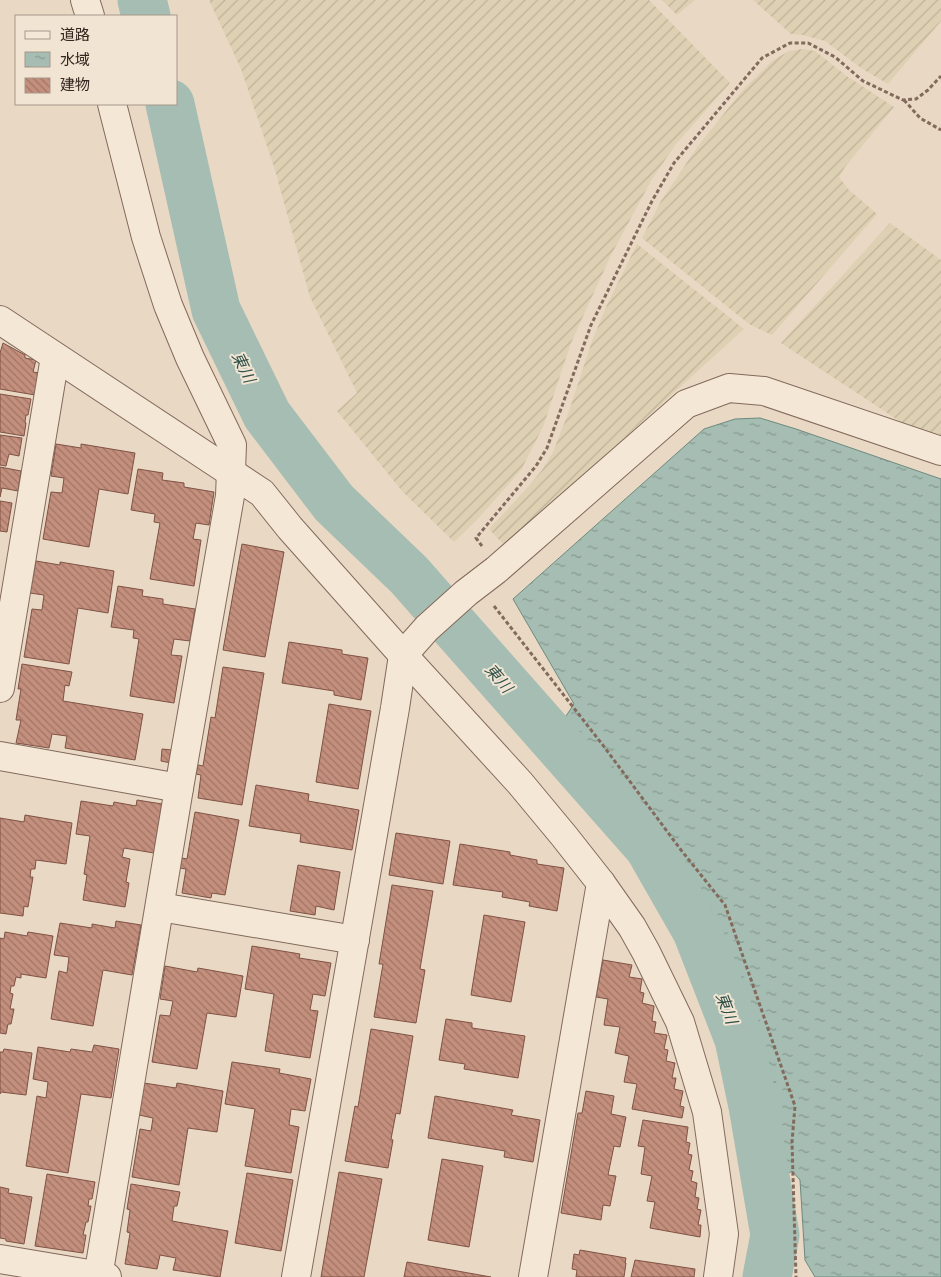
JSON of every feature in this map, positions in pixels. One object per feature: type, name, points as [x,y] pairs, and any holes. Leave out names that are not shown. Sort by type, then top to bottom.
[{"type":"street","points":[[86,0],[90,15]]},
{"type":"street","points":[[0,1259],[101,1276],[179,788],[230,496],[232,446],[190,358],[168,305],[146,237],[112,105]]},
{"type":"street","points":[[0,320],[262,493],[290,528],[403,656],[520,782],[601,883],[632,927],[680,1022],[707,1112],[724,1234],[718,1277]]},
{"type":"street","points":[[0,688],[55,357]]},
{"type":"street","points":[[296,1277],[403,656],[427,628],[686,404],[729,388],[764,391],[941,451]]},
{"type":"street","points":[[0,756],[179,788]]},
{"type":"street","points":[[533,1277],[601,883]]},
{"type":"street","points":[[160,906],[355,940]]},
{"type":"path","points":[[796,1277],[792,1142],[794,1106],[725,905],[680,850],[480,583],[476,538],[536,466],[547,448],[591,325],[652,201],[674,163],[762,58],[790,43],[808,43],[835,56],[863,81],[904,100],[920,118],[941,130]]},
{"type":"path","points":[[904,100],[916,99],[928,90],[941,76]]},
{"type":"shaded area","points":[[209,0],[649,0],[730,83],[676,144],[652,179],[611,255],[571,343],[543,427],[521,470],[477,520],[454,542],[402,491],[337,411],[357,393],[310,297],[275,170],[241,69]]},
{"type":"shaded area","points":[[662,0],[695,0],[677,15]]},
{"type":"shaded area","points":[[753,0],[941,0],[941,21],[888,84],[861,68],[825,41],[791,34]]},
{"type":"shaded area","points":[[803,49],[815,51],[848,77],[894,107],[839,177],[848,189],[877,214],[772,335],[749,324],[642,238],[661,201],[698,146],[742,91],[772,61],[789,51]]},
{"type":"shaded area","points":[[890,223],[941,260],[941,435],[907,426],[781,343]]},
{"type":"shaded area","points":[[637,244],[744,329],[505,546],[489,529],[528,487],[542,470],[553,452],[569,411],[592,341],[607,305]]},
{"type":"water","points":[[760,418],[941,479],[941,1277],[815,1277],[805,1260],[800,1180],[792,1171],[774,1183],[767,1116],[745,1017],[718,943],[643,818],[560,725],[574,704],[513,599],[704,429],[735,419]]},
{"type":"building","points":[[3,343],[25,355],[25,358],[36,360],[33,372],[39,373],[35,395],[0,389],[0,353]]},
{"type":"building","points":[[0,394],[31,399],[28,415],[26,415],[24,436],[0,432]]},
{"type":"building","points":[[0,435],[22,438],[19,456],[9,454],[6,466],[0,465]]},
{"type":"building","points":[[56,444],[81,448],[81,444],[135,453],[128,494],[99,489],[89,547],[43,539],[51,492],[62,493],[64,478],[51,476]]},
{"type":"building","points":[[0,467],[21,471],[18,491],[2,488],[0,497]]},
{"type":"building","points":[[138,469],[163,473],[162,480],[184,483],[184,487],[214,492],[209,525],[196,523],[193,539],[201,540],[194,586],[150,579],[160,523],[154,522],[155,514],[131,510]]},
{"type":"building","points":[[0,501],[12,503],[7,532],[0,531]]},
{"type":"building","points":[[242,544],[284,552],[265,657],[223,650]]},
{"type":"building","points":[[36,561],[60,565],[60,562],[114,571],[108,613],[78,608],[69,664],[24,657],[32,609],[42,610],[44,595],[30,593]]},
{"type":"building","points":[[118,586],[143,590],[142,596],[163,599],[163,604],[195,609],[190,641],[174,639],[171,655],[182,656],[174,703],[130,696],[139,639],[133,638],[134,630],[111,627]]},
{"type":"building","points":[[289,642],[342,650],[342,654],[368,658],[361,700],[334,695],[334,691],[282,683]]},
{"type":"building","points":[[22,664],[72,672],[69,686],[65,685],[63,701],[143,714],[135,760],[65,748],[67,736],[52,734],[49,748],[16,743],[21,720],[16,720],[21,689],[18,689]]},
{"type":"building","points":[[223,667],[264,673],[242,805],[198,798],[201,775],[196,774],[198,765],[203,766],[211,717],[215,718]]},
{"type":"building","points":[[329,704],[371,711],[358,789],[316,782]]},
{"type":"building","points":[[162,749],[172,750],[171,763],[161,761]]},
{"type":"building","points":[[256,785],[309,794],[308,801],[359,810],[352,850],[300,842],[301,834],[249,826]]},
{"type":"building","points":[[137,800],[162,804],[154,853],[124,848],[122,857],[130,859],[126,882],[129,883],[125,907],[83,900],[87,875],[84,874],[90,836],[76,834],[81,801],[113,806],[114,802],[136,806]]},
{"type":"building","points":[[195,812],[239,820],[225,895],[212,893],[211,898],[182,893],[186,869],[180,868],[182,858],[187,859]]},
{"type":"building","points":[[25,815],[72,823],[66,864],[36,860],[35,869],[31,869],[30,877],[33,877],[28,907],[24,906],[23,916],[0,913],[0,818],[24,822]]},
{"type":"building","points":[[396,833],[450,841],[443,884],[389,875]]},
{"type":"building","points":[[460,844],[510,852],[510,855],[537,860],[537,864],[564,868],[557,911],[529,906],[530,902],[502,897],[503,892],[453,885]]},
{"type":"building","points":[[298,865],[340,872],[334,910],[316,906],[315,915],[290,911]]},
{"type":"building","points":[[392,885],[433,891],[420,969],[425,970],[416,1023],[374,1017],[383,964],[379,964]]},
{"type":"building","points":[[484,915],[525,922],[511,1002],[471,995]]},
{"type":"building","points":[[116,921],[141,925],[132,975],[103,970],[93,1026],[51,1019],[59,971],[67,973],[69,957],[54,955],[60,923],[92,928],[92,924],[115,928]]},
{"type":"building","points":[[5,932],[27,936],[28,932],[53,936],[46,978],[21,974],[21,978],[16,977],[14,986],[11,986],[10,993],[13,994],[10,1009],[14,1009],[11,1024],[8,1024],[6,1034],[0,1033],[0,938],[4,939]]},
{"type":"building","points":[[252,946],[300,954],[299,958],[331,963],[325,996],[313,994],[310,1010],[318,1011],[310,1058],[265,1051],[274,994],[245,989]]},
{"type":"building","points":[[603,960],[632,965],[629,977],[642,979],[640,992],[644,993],[642,1003],[654,1006],[652,1021],[656,1022],[654,1033],[667,1035],[664,1049],[668,1050],[666,1061],[675,1063],[672,1078],[676,1078],[674,1089],[683,1091],[680,1106],[684,1107],[682,1118],[632,1109],[637,1084],[624,1082],[629,1056],[615,1053],[620,1027],[604,1025],[608,999],[596,997]]},
{"type":"building","points":[[165,966],[197,972],[198,968],[243,976],[236,1017],[207,1013],[197,1069],[152,1062],[160,1015],[170,1016],[173,1001],[160,999]]},
{"type":"building","points":[[446,1019],[472,1023],[472,1028],[525,1036],[518,1078],[464,1069],[465,1064],[439,1060]]},
{"type":"building","points":[[371,1029],[413,1036],[400,1114],[396,1113],[391,1139],[393,1140],[388,1168],[345,1161],[355,1106],[358,1107]]},
{"type":"building","points":[[94,1045],[119,1049],[111,1098],[81,1094],[68,1173],[26,1166],[37,1096],[46,1098],[48,1082],[33,1079],[38,1047],[70,1052],[71,1049],[92,1052]]},
{"type":"building","points":[[4,1049],[32,1053],[26,1095],[1,1092],[0,1094],[0,1052],[3,1052]]},
{"type":"building","points":[[232,1062],[280,1069],[279,1073],[311,1079],[305,1111],[291,1109],[289,1125],[299,1127],[291,1173],[245,1166],[255,1109],[225,1104]]},
{"type":"building","points":[[144,1083],[176,1088],[177,1083],[223,1091],[217,1132],[188,1128],[179,1185],[132,1177],[140,1129],[151,1131],[153,1118],[139,1115]]},
{"type":"building","points":[[586,1091],[614,1096],[611,1114],[626,1117],[620,1147],[614,1146],[608,1175],[616,1176],[610,1206],[603,1205],[601,1220],[561,1213],[578,1113],[582,1113]]},
{"type":"building","points":[[435,1096],[513,1110],[511,1115],[540,1120],[533,1162],[504,1157],[505,1151],[428,1138]]},
{"type":"building","points":[[643,1120],[688,1127],[686,1142],[690,1143],[688,1154],[692,1155],[689,1170],[693,1171],[691,1181],[697,1183],[695,1197],[699,1198],[697,1209],[701,1210],[698,1225],[701,1225],[700,1237],[650,1228],[655,1202],[647,1201],[652,1176],[641,1174],[645,1147],[638,1146]]},
{"type":"building","points":[[442,1159],[483,1166],[469,1247],[428,1240]]},
{"type":"building","points":[[339,1172],[382,1179],[364,1277],[321,1277]]},
{"type":"building","points":[[247,1173],[293,1180],[281,1251],[235,1243]]},
{"type":"building","points":[[47,1174],[95,1182],[92,1199],[89,1199],[88,1206],[91,1206],[83,1235],[86,1235],[83,1253],[35,1246]]},
{"type":"building","points":[[131,1184],[180,1192],[177,1206],[174,1206],[172,1221],[228,1231],[220,1277],[173,1270],[176,1258],[160,1255],[157,1269],[125,1264],[130,1233],[127,1232],[130,1210],[127,1209]]},
{"type":"building","points":[[0,1187],[9,1189],[8,1193],[32,1197],[24,1244],[0,1238]]},
{"type":"building","points":[[580,1250],[626,1258],[624,1277],[576,1277],[577,1270],[572,1269],[574,1254],[579,1255]]},
{"type":"building","points":[[635,1260],[695,1269],[694,1277],[631,1277]]},
{"type":"building","points":[[407,1262],[491,1277],[404,1277]]},
{"type":"waterway","name":"東川","points":[[142,0],[146,15]]},
{"type":"waterway","name":"東川","points":[[170,105],[216,310],[267,415],[334,503],[409,575],[649,847],[697,931],[739,1039],[753,1106],[775,1235],[767,1277]]}]
